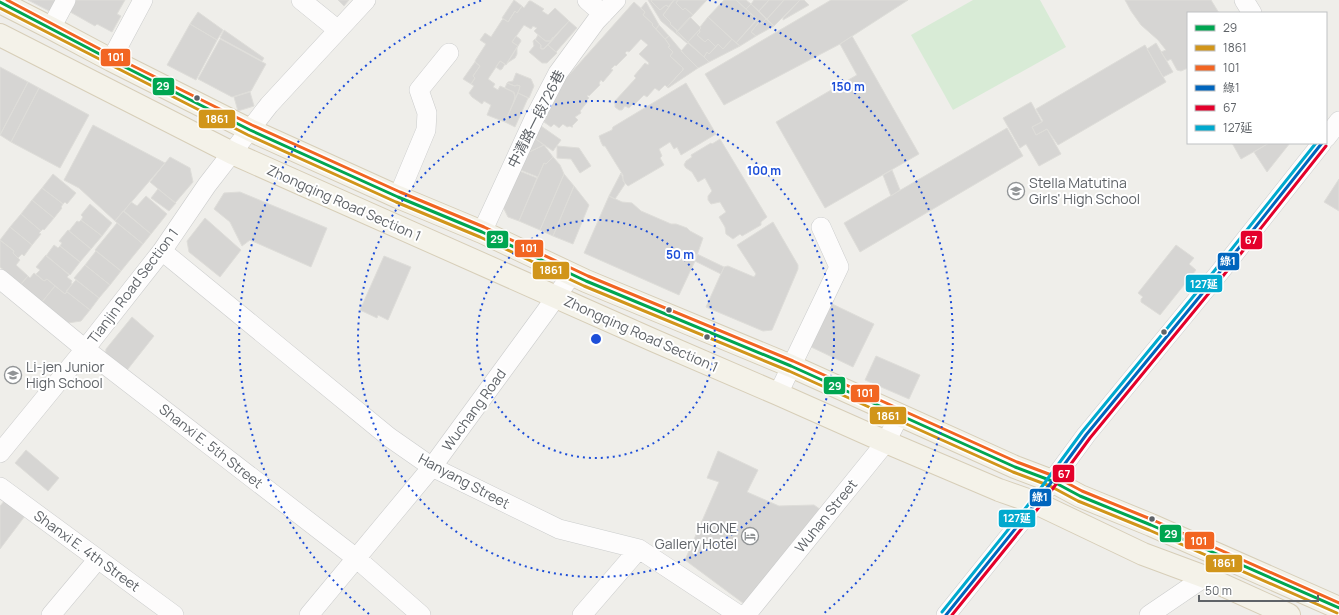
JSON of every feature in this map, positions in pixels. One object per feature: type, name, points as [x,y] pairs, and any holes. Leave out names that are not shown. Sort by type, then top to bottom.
[{"type":"main road","name":"Zhongqing Road Section 1","points":[[0,2],[250,130],[398,197],[482,232],[608,290],[791,366],[900,414],[1014,467],[1052,481],[1080,496],[1152,525],[1339,608]]},
{"type":"main road","name":"Zhongqing Road Section 1","points":[[0,35],[232,153],[886,442],[999,490],[1036,503],[1143,554],[1204,577],[1289,615]]},
{"type":"street","points":[[51,28],[66,0]]},
{"type":"street","points":[[111,60],[143,0]]},
{"type":"street","points":[[301,0],[338,30]]},
{"type":"street","name":"Tianjin Road Section 1","points":[[0,453],[85,349],[162,251],[207,185],[268,106],[366,0]]},
{"type":"street","points":[[588,0],[603,14]]},
{"type":"street","name":"中清路一段726巷","points":[[482,232],[534,119],[558,73],[596,21],[616,0]]},
{"type":"street","points":[[1244,0],[1251,12]]},
{"type":"street","points":[[398,197],[426,130],[427,113],[418,90],[449,53]]},
{"type":"street","points":[[946,615],[1036,503],[1086,435],[1323,144]]},
{"type":"street","points":[[778,394],[839,267],[821,227]]},
{"type":"street","name":"Hanyang Street","points":[[162,251],[389,437],[432,468],[559,529],[639,548],[739,615]]},
{"type":"street","name":"Wuchang Road","points":[[309,615],[432,468],[572,274]]},
{"type":"street","name":"Shanxi E. 5th Street","points":[[0,279],[85,349],[356,558],[421,615]]},
{"type":"street","name":"Wuhan Street","points":[[746,615],[886,442],[900,414]]},
{"type":"street","name":"Shanxi E. 4th Street","points":[[0,487],[174,615]]},
{"type":"street","points":[[582,615],[639,548]]},
{"type":"street","points":[[51,615],[98,559]]},
{"type":"street","points":[[1149,615],[1204,577]]},
{"type":"green space","points":[[973,0],[1040,0],[1066,47],[953,110],[911,35]]},
{"type":"building","points":[[28,0],[59,0],[53,13]]},
{"type":"building","points":[[70,0],[125,0],[117,14],[121,16],[112,32],[97,24],[95,26],[65,9]]},
{"type":"building","points":[[338,0],[349,0],[344,6]]},
{"type":"building","points":[[514,0],[522,6],[517,13],[515,11],[508,22],[502,18]]},
{"type":"building","points":[[648,0],[652,0],[651,1],[660,10],[666,5],[669,7],[663,15],[688,42],[688,44],[661,21]]},
{"type":"building","points":[[674,0],[668,7],[666,5],[660,10],[651,1]]},
{"type":"building","points":[[674,0],[678,0],[676,3],[683,10],[685,8],[693,15],[678,31],[663,15]]},
{"type":"building","points":[[678,0],[707,0],[693,15],[685,8],[683,10],[676,3]]},
{"type":"building","points":[[724,0],[736,0],[757,19],[736,43],[708,17]]},
{"type":"building","points":[[736,0],[746,0],[751,4],[746,9]]},
{"type":"building","points":[[754,0],[769,0],[759,11],[751,4]]},
{"type":"building","points":[[769,0],[784,0],[767,19],[759,11]]},
{"type":"building","points":[[784,0],[800,0],[774,26],[767,19]]},
{"type":"building","points":[[800,0],[804,0],[809,5],[783,20],[783,18]]},
{"type":"building","points":[[831,0],[908,0],[840,44],[724,105],[705,74]]},
{"type":"building","points":[[1125,0],[1211,0],[1218,12],[1187,12],[1187,68],[1181,71],[1177,70],[1171,59],[1167,61],[1161,52],[1166,50],[1158,40],[1141,25]]},
{"type":"building","points":[[529,1],[544,9],[542,11],[548,15],[555,8],[569,21],[550,41],[545,41],[534,31],[537,28],[533,26],[531,29],[524,25],[512,42],[518,46],[506,65],[500,61],[488,79],[495,84],[493,87],[498,90],[500,86],[514,92],[514,101],[505,122],[487,115],[491,105],[484,101],[482,104],[469,93],[474,86],[471,84],[475,78],[473,76],[480,66],[475,61],[486,44],[480,40],[485,33],[491,37],[502,20],[504,19],[508,22],[515,11],[517,13],[522,6],[524,8]]},
{"type":"building","points":[[634,2],[645,12],[643,15],[653,24],[652,25],[666,40],[670,46],[668,47],[673,52],[670,56],[683,68],[683,70],[667,87],[665,85],[659,91],[655,88],[647,97],[644,95],[629,108],[625,106],[622,110],[619,110],[615,107],[614,102],[636,78],[634,76],[645,63],[648,65],[649,63],[639,54],[648,45],[641,39],[629,52],[627,51],[625,53],[627,55],[611,69],[613,70],[603,82],[601,80],[599,83],[600,85],[589,96],[587,96],[589,98],[587,100],[588,101],[580,111],[581,113],[575,117],[578,120],[572,126],[573,127],[567,127],[563,124],[559,128],[554,124],[551,127],[544,122],[561,84]]},
{"type":"building","points":[[646,2],[659,25],[656,29],[652,25],[653,24],[643,15],[645,12],[641,8]]},
{"type":"building","points":[[751,4],[766,19],[761,24],[746,9]]},
{"type":"building","points":[[198,12],[223,30],[217,40],[190,24]]},
{"type":"building","points":[[690,17],[701,28],[688,42],[676,32]]},
{"type":"building","points":[[708,17],[732,39],[723,49],[718,44],[716,47],[708,39],[705,42],[697,35],[700,32],[700,27]]},
{"type":"building","points":[[766,19],[774,26],[756,36],[751,32],[759,22],[761,24]]},
{"type":"building","points":[[757,20],[759,22],[751,32],[756,36],[740,46],[736,43]]},
{"type":"building","points":[[569,21],[577,28],[556,52],[548,45]]},
{"type":"building","points":[[190,24],[217,40],[196,80],[167,65]]},
{"type":"building","points":[[659,25],[669,36],[665,39],[656,29]]},
{"type":"building","points":[[224,30],[264,58],[262,61],[220,38]]},
{"type":"building","points":[[699,30],[700,32],[697,35],[705,42],[708,39],[716,47],[709,54],[707,52],[704,57],[688,42]]},
{"type":"building","points":[[538,35],[546,41],[550,41],[553,37],[554,38],[543,49],[540,48],[541,45],[535,40]]},
{"type":"building","points":[[516,36],[521,41],[518,46],[512,42]]},
{"type":"building","points":[[669,36],[698,68],[668,88],[667,87],[683,70],[683,68],[670,56],[673,52],[668,47],[670,46],[665,39]]},
{"type":"building","points":[[852,36],[919,154],[825,208],[776,122],[857,75],[840,44]]},
{"type":"building","points":[[220,39],[266,64],[251,91],[232,97],[198,79]]},
{"type":"building","points":[[535,39],[541,45],[541,49],[544,49],[548,45],[557,53],[547,63],[542,63],[529,52],[534,46],[533,41]]},
{"type":"building","points":[[732,39],[740,46],[709,62],[704,57],[707,52],[709,54],[718,44],[723,49]]},
{"type":"building","points":[[688,43],[709,62],[698,68],[681,51]]},
{"type":"building","points":[[1156,43],[1173,72],[1163,77],[1147,49]]},
{"type":"building","points":[[1145,45],[1166,82],[1058,145],[1047,129],[1036,135],[1032,127],[1043,121],[1036,109]]},
{"type":"building","points":[[517,47],[517,54],[515,58],[507,63]]},
{"type":"building","points":[[500,61],[505,64],[500,70],[496,67]]},
{"type":"building","points":[[475,62],[480,66],[473,76],[475,78],[471,84],[463,79]]},
{"type":"building","points":[[0,67],[28,82],[0,135]]},
{"type":"building","points":[[516,73],[531,79],[534,86],[529,98],[518,93],[520,86],[507,83],[513,81]]},
{"type":"building","points":[[28,82],[39,88],[11,142],[0,135]]},
{"type":"building","points":[[507,83],[520,86],[514,101],[515,96],[513,92],[505,88]]},
{"type":"building","points":[[686,83],[716,134],[681,155],[677,147],[674,149],[670,142],[659,149],[662,156],[660,158],[664,165],[628,186],[623,181],[623,175],[605,146],[603,146],[599,136],[612,130],[613,127]]},
{"type":"building","points":[[39,88],[89,115],[60,168],[11,142]]},
{"type":"building","points":[[250,92],[254,106],[238,111],[234,97]]},
{"type":"building","points":[[518,93],[528,98],[515,127],[505,122]]},
{"type":"building","points":[[1031,102],[1042,122],[1032,127],[1036,135],[1047,129],[1061,154],[1039,166],[1026,144],[1020,148],[1003,118]]},
{"type":"building","points":[[93,125],[165,163],[115,221],[79,188],[64,180]]},
{"type":"building","points":[[541,126],[561,140],[553,151],[533,137]]},
{"type":"building","points":[[1007,128],[1023,156],[860,252],[844,223]]},
{"type":"building","points":[[533,137],[544,145],[525,154]]},
{"type":"building","points":[[720,139],[767,217],[761,222],[761,225],[742,236],[740,234],[733,239],[726,234],[725,227],[719,217],[726,212],[720,202],[711,204],[708,200],[708,196],[712,191],[705,178],[698,182],[692,172],[684,165],[686,161],[692,157],[691,155]]},
{"type":"building","points":[[1233,144],[1267,144],[1241,159]]},
{"type":"building","points":[[1267,144],[1289,144],[1267,172],[1254,152]]},
{"type":"building","points":[[544,145],[553,157],[546,164],[544,163],[538,177],[518,169],[525,154]]},
{"type":"building","points":[[557,146],[579,148],[591,166],[580,173],[571,159],[557,158]]},
{"type":"building","points":[[170,157],[190,168],[193,182],[175,203],[150,182]]},
{"type":"building","points":[[553,157],[560,165],[564,174],[540,230],[519,221],[544,163],[546,164]]},
{"type":"building","points":[[517,170],[537,178],[519,221],[508,217],[502,205]]},
{"type":"building","points":[[892,170],[900,190],[891,196],[883,175]]},
{"type":"building","points":[[621,173],[625,184],[615,199],[609,196]]},
{"type":"building","points":[[53,174],[76,193],[67,204],[65,202],[63,204],[42,188]]},
{"type":"building","points":[[564,174],[574,186],[553,236],[540,230]]},
{"type":"building","points":[[1339,179],[1339,211],[1324,202]]},
{"type":"building","points":[[574,186],[589,205],[573,244],[553,236]]},
{"type":"building","points":[[42,188],[63,204],[61,207],[62,208],[54,218],[32,200]]},
{"type":"building","points":[[158,189],[176,203],[169,211],[151,198]]},
{"type":"building","points":[[240,192],[327,228],[311,267],[250,240],[242,246],[230,222],[214,209],[224,193]]},
{"type":"building","points":[[146,196],[167,214],[151,234],[124,211],[131,202],[137,206]]},
{"type":"building","points":[[609,196],[622,202],[632,203],[641,211],[671,224],[676,224],[687,228],[703,238],[695,261],[679,295],[584,253]]},
{"type":"building","points":[[32,200],[54,218],[44,230],[43,229],[41,231],[21,214]]},
{"type":"building","points":[[90,204],[112,223],[102,236],[81,220],[83,217],[81,215]]},
{"type":"building","points":[[123,211],[151,234],[143,244],[115,221]]},
{"type":"building","points":[[21,214],[41,231],[39,233],[41,234],[32,245],[10,227]]},
{"type":"building","points":[[205,218],[241,250],[220,277],[189,252],[187,241]]},
{"type":"building","points":[[81,220],[102,236],[91,249],[69,231],[77,221],[79,222]]},
{"type":"building","points":[[773,222],[798,265],[798,269],[772,330],[763,331],[706,307],[724,267],[728,266],[754,277],[756,274],[737,245]]},
{"type":"building","points":[[117,223],[143,244],[121,271],[95,250]]},
{"type":"building","points":[[10,227],[32,245],[24,256],[22,254],[18,258],[13,253],[14,251],[0,240]]},
{"type":"building","points":[[68,230],[91,249],[80,262],[60,246],[62,243],[59,241]]},
{"type":"building","points":[[0,240],[14,251],[13,253],[20,260],[16,265],[28,276],[21,284],[0,267]]},
{"type":"building","points":[[54,245],[58,248],[60,246],[80,262],[70,275],[46,256]]},
{"type":"building","points":[[1176,245],[1194,258],[1189,264],[1196,270],[1160,315],[1141,302],[1143,297],[1138,293]]},
{"type":"building","points":[[96,251],[121,271],[110,285],[85,265]]},
{"type":"building","points":[[697,254],[724,267],[721,274],[695,261]]},
{"type":"building","points":[[46,255],[69,275],[67,277],[72,281],[72,284],[65,294],[47,279],[44,281],[36,274],[40,270],[36,267]]},
{"type":"building","points":[[384,256],[411,267],[388,320],[378,315],[377,318],[360,310]]},
{"type":"building","points":[[85,265],[110,285],[99,298],[74,278]]},
{"type":"building","points":[[34,273],[44,281],[47,279],[55,286],[42,302],[21,284],[28,276],[30,278]]},
{"type":"building","points":[[76,280],[99,298],[90,310],[66,291]]},
{"type":"building","points":[[55,286],[65,294],[67,292],[90,310],[81,321],[68,323],[42,302]]},
{"type":"building","points":[[828,302],[874,324],[853,367],[807,345]]},
{"type":"building","points":[[132,317],[154,336],[124,374],[105,359],[106,349]]},
{"type":"building","points":[[876,356],[920,375],[909,399],[865,380]]},
{"type":"building","points":[[26,450],[59,478],[48,491],[15,463]]},
{"type":"building","name":"HiONE Gallery Hotel","points":[[718,451],[758,470],[747,492],[779,506],[814,505],[824,512],[747,606],[685,560],[719,482],[707,478]]},
{"type":"building","points":[[5,500],[25,516],[0,549],[0,506]]},
{"type":"transit line","name":"101","points":[[7,0],[113,56],[252,125],[400,192],[484,227],[588,276],[793,361],[1017,462],[1054,476],[1082,491],[1153,520],[1339,603]]},
{"type":"transit line","name":"29","points":[[0,2],[250,130],[398,197],[482,232],[586,281],[791,366],[1015,467],[1052,481],[1080,496],[1151,525],[1339,608]]},
{"type":"transit line","name":"1861","points":[[0,8],[248,135],[396,202],[480,237],[584,286],[789,371],[1013,472],[1050,486],[1078,501],[1149,530],[1337,613]]},
{"type":"transit line","name":"127延","points":[[942,612],[1032,500],[1082,432],[1215,270],[1315,144]]},
{"type":"transit line","name":"綠1","points":[[946,615],[1036,503],[1086,435],[1219,273],[1321,144]]},
{"type":"transit line","name":"67","points":[[952,615],[1040,506],[1090,438],[1223,276],[1326,146]]},
{"type":"place","name":"Stella Matutina Girls' High School","points":[[1016,191]]},
{"type":"place","name":"Li-jen Junior High School","points":[[13,375]]},
{"type":"place","name":"HiONE Gallery Hotel","points":[[750,536]]}]
